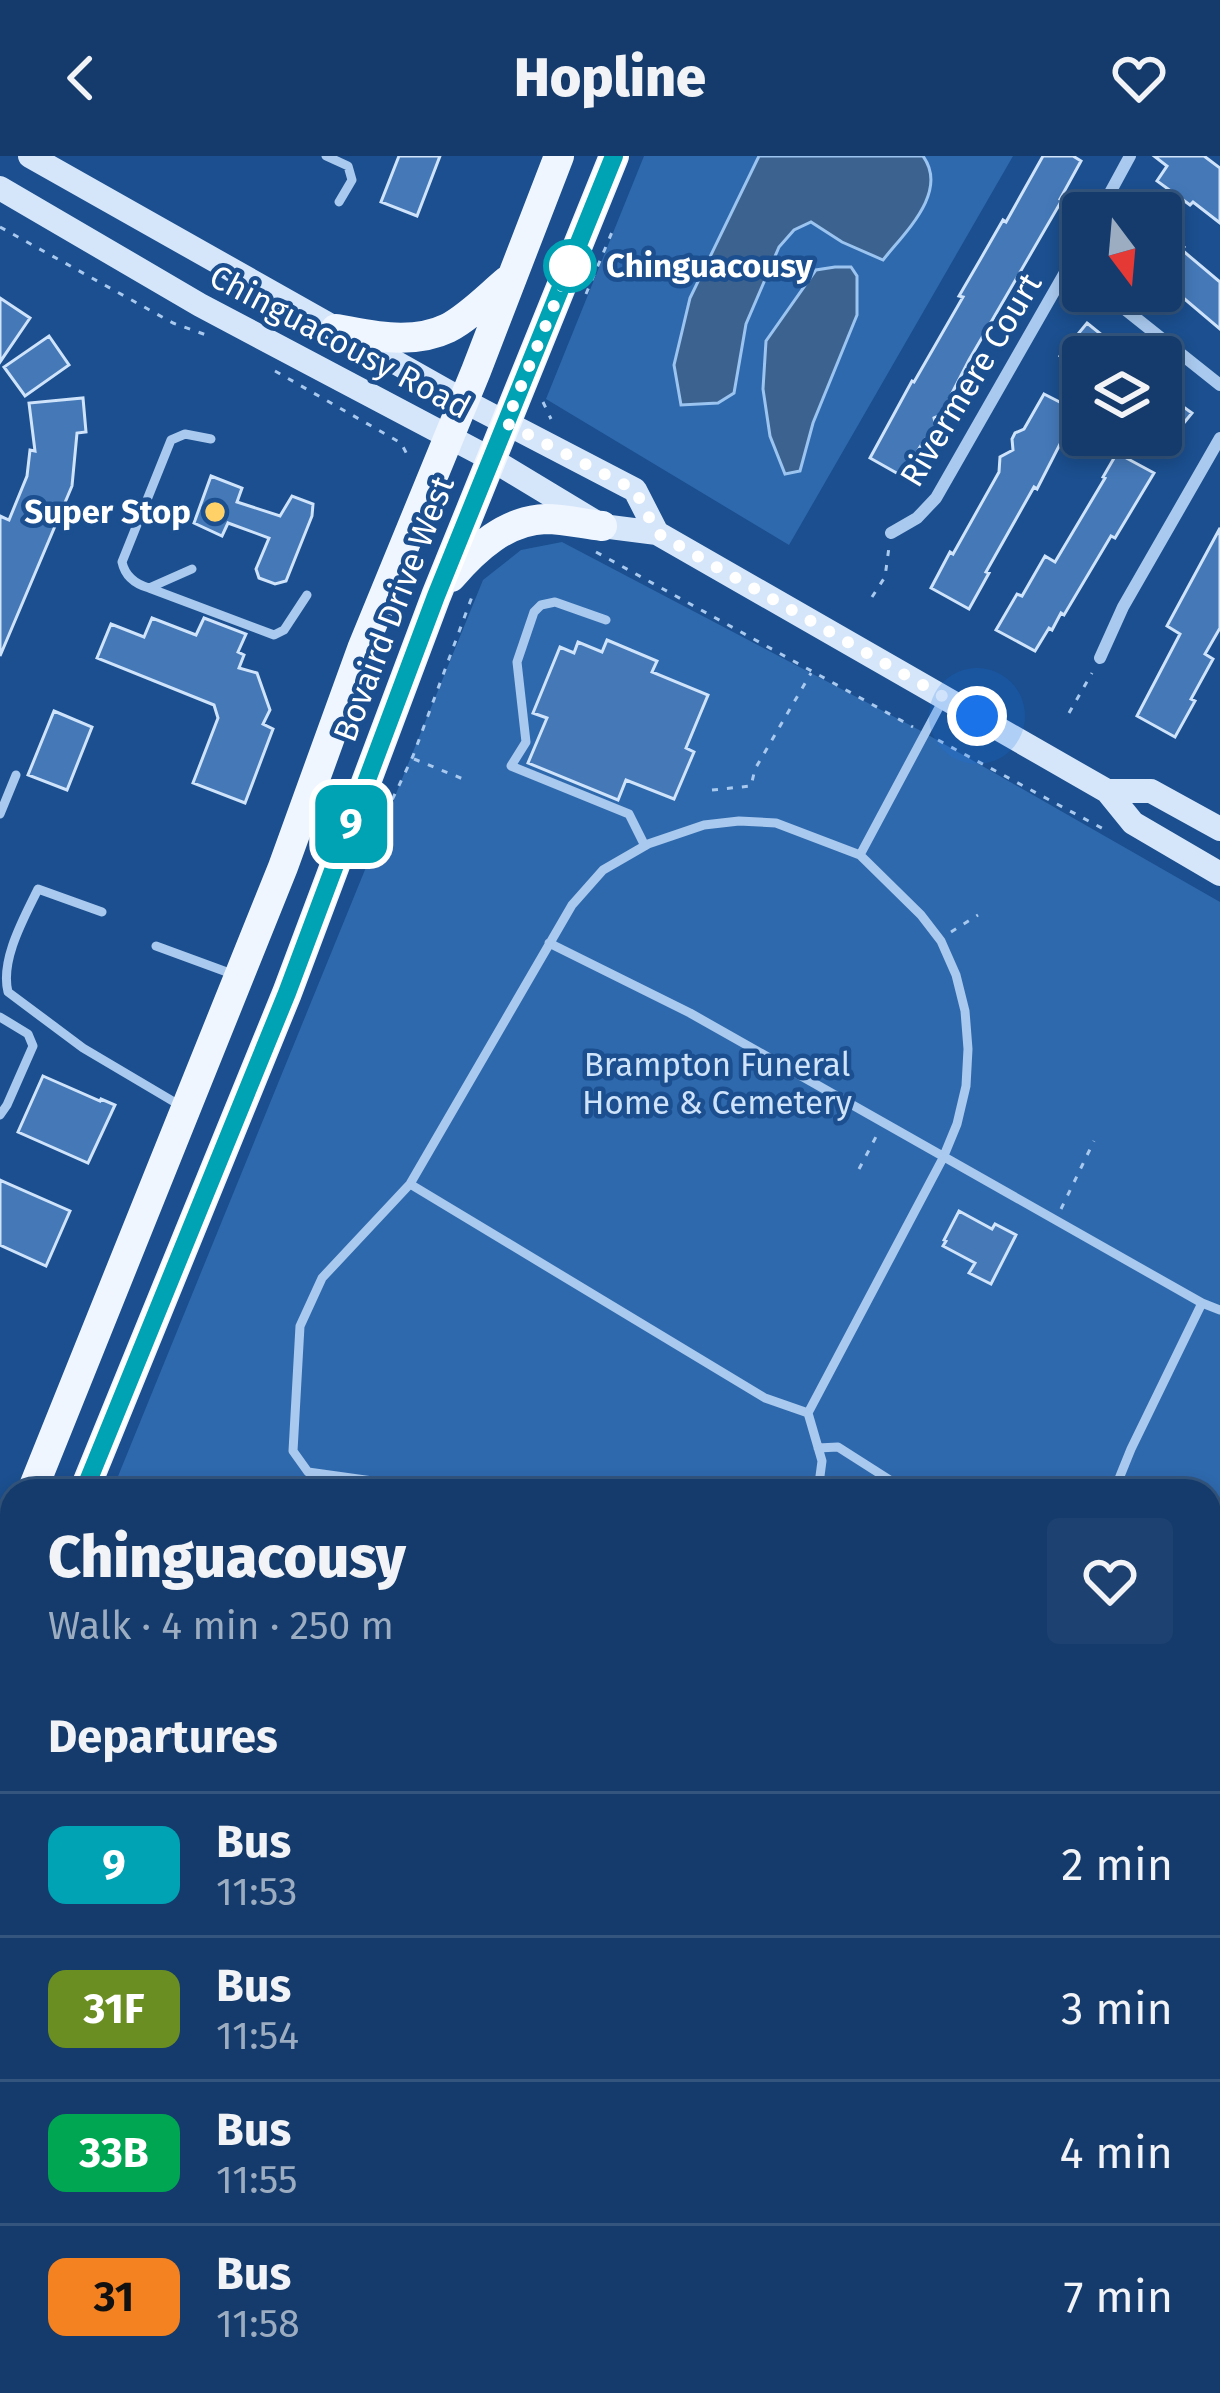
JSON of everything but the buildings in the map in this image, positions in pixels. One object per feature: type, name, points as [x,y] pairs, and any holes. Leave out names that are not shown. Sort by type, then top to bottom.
[{"type":"main road","name":"Chinguacousy Road","points":[[30,156],[464,401],[635,490],[657,533],[1106,790],[1133,823],[1220,874]]},
{"type":"main road","name":"Bovaird Drive West","points":[[37,1479],[283,868],[362,650],[559,156]]},
{"type":"main road","name":"Bovaird Drive West","points":[[89,1479],[287,993],[436,596],[614,156]]},
{"type":"main road","name":"Chinguacousy Road","points":[[0,188],[219,315],[491,459],[597,538],[657,533]]},
{"type":"main road","points":[[336,329],[387,339],[428,334],[447,328],[512,277]]},
{"type":"main road","points":[[436,596],[493,536],[525,523],[544,519],[597,538]]},
{"type":"main road","name":"Chinguacousy Road","points":[[1106,790],[1151,791],[1220,830]]},
{"type":"main road","points":[[240,976],[287,993]]},
{"type":"street","points":[[1110,192],[1130,156]]},
{"type":"street","name":"Rivermere Court","points":[[891,533],[917,518],[936,497],[1062,280]]},
{"type":"street","points":[[1128,312],[1220,386]]},
{"type":"street","points":[[1100,658],[1123,607],[1220,438]]},
{"type":"lane","points":[[326,156],[348,166],[352,180],[339,202]]},
{"type":"lane","points":[[211,439],[185,434],[171,440],[122,562],[124,571],[137,584],[274,635],[284,631],[307,595]]},
{"type":"lane","points":[[149,588],[192,569]]},
{"type":"lane","points":[[606,620],[555,602],[534,612],[517,662],[526,738],[511,766],[629,814],[646,846]]},
{"type":"lane","points":[[860,856],[944,698]]},
{"type":"lane","points":[[0,814],[16,775]]},
{"type":"lane","points":[[358,1479],[308,1472],[293,1451],[300,1326],[322,1278],[410,1184],[572,905],[603,870],[646,846],[704,825],[739,821],[776,823],[860,856],[940,940],[965,1011],[966,1086],[957,1124],[808,1413],[822,1461],[820,1479]]},
{"type":"lane","points":[[102,912],[38,889],[3,952],[2,980],[8,992],[83,1048],[186,1109]]},
{"type":"lane","points":[[549,944],[690,1013],[1220,1310]]},
{"type":"lane","points":[[156,946],[240,976]]},
{"type":"lane","points":[[0,1017],[28,1034],[33,1046],[0,1115]]},
{"type":"lane","points":[[410,1184],[765,1398],[808,1413]]},
{"type":"lane","points":[[1119,1479],[1202,1303]]},
{"type":"lane","points":[[818,1448],[838,1447],[888,1479]]},
{"type":"path","points":[[0,227],[173,323],[207,335]]},
{"type":"path","points":[[263,364],[401,442],[415,469]]},
{"type":"path","points":[[872,597],[885,577],[891,533]]},
{"type":"path","points":[[597,538],[812,671],[1110,833]]},
{"type":"path","points":[[1070,713],[1100,658]]},
{"type":"path","points":[[712,790],[752,786],[752,774],[812,671]]},
{"type":"path","points":[[412,758],[468,781]]},
{"type":"path","points":[[940,940],[978,916]]},
{"type":"path","points":[[859,1169],[883,1124]]},
{"type":"path","points":[[1055,1221],[1094,1141]]},
{"type":"green space","points":[[644,156],[1013,156],[789,545],[546,399]]},
{"type":"green space","name":"Brampton Funeral Home & Cemetery","points":[[562,542],[923,732],[1220,902],[1220,1479],[117,1479],[483,580],[521,550]]},
{"type":"shaded area","points":[[759,156],[923,156],[931,184],[921,211],[883,260],[811,222],[794,230],[779,247],[746,324],[734,393],[718,403],[681,405],[674,365],[690,298]]},
{"type":"shaded area","points":[[851,267],[857,276],[857,315],[813,423],[800,471],[785,474],[770,436],[763,389],[766,341],[816,270]]},
{"type":"bus line","name":"9","points":[[89,1479],[287,993],[436,596],[614,156]]},
{"type":"place","name":"Chinguacousy","points":[[570,266]]},
{"type":"place","name":"Super Stop","points":[[215,512]]},
{"type":"route","points":[[570,266],[506,423],[635,490],[657,533],[977,716]]}]
